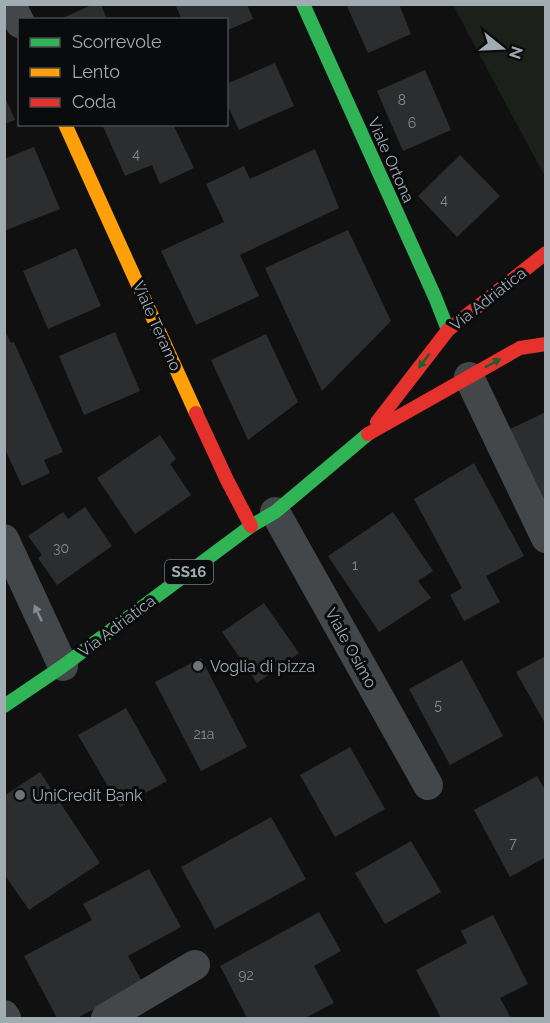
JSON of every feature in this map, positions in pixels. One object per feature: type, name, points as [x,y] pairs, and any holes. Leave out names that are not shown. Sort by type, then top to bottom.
[{"type":"main road","name":"Viale Ortona","points":[[303,4],[435,297],[447,330]]},
{"type":"main road","name":"Viale Teramo","points":[[66,126],[227,480],[263,519]]},
{"type":"main road","name":"Via Adriatica","points":[[369,433],[447,330],[546,253]]},
{"type":"main road","name":"Via Adriatica","points":[[4,705],[63,666],[263,519],[369,433],[520,348],[546,344]]},
{"type":"street","points":[[11,4],[18,19]]},
{"type":"street","points":[[469,377],[546,538]]},
{"type":"street","name":"Viale Osimo","points":[[263,519],[428,785]]},
{"type":"street","points":[[4,539],[63,666]]},
{"type":"street","points":[[105,1018],[195,964]]},
{"type":"shaded area","points":[[453,5],[545,5],[546,171],[543,173]]},
{"type":"building","points":[[94,4],[101,4],[106,18],[62,18]]},
{"type":"building","points":[[175,4],[247,4],[253,19],[228,30],[228,18],[181,18]]},
{"type":"building","points":[[346,4],[399,4],[411,34],[368,53]]},
{"type":"building","points":[[275,63],[294,106],[239,130],[228,106],[228,83]]},
{"type":"building","points":[[425,70],[451,130],[403,151],[377,91]]},
{"type":"building","points":[[4,95],[15,120],[4,124]]},
{"type":"building","points":[[103,126],[174,126],[194,168],[160,184],[152,165],[125,176]]},
{"type":"building","points":[[34,147],[60,209],[4,231],[4,159]]},
{"type":"building","points":[[315,149],[339,208],[240,255],[259,296],[196,325],[161,251],[224,222],[206,184],[244,166],[250,179]]},
{"type":"building","points":[[460,155],[500,196],[457,237],[418,196]]},
{"type":"building","points":[[348,230],[391,321],[322,391],[265,268]]},
{"type":"building","points":[[76,248],[101,306],[48,329],[23,271]]},
{"type":"building","points":[[4,329],[11,343],[14,342],[63,452],[44,460],[50,473],[22,486],[4,447]]},
{"type":"building","points":[[115,332],[140,391],[84,415],[59,356]]},
{"type":"building","points":[[266,334],[298,402],[248,440],[211,360]]},
{"type":"building","points":[[546,412],[546,515],[506,431]]},
{"type":"building","points":[[160,435],[176,459],[170,464],[191,495],[135,534],[97,478]]},
{"type":"building","points":[[474,463],[524,556],[486,576],[500,602],[464,621],[450,595],[462,588],[414,499]]},
{"type":"building","points":[[85,507],[112,546],[57,585],[38,558],[42,555],[28,536],[63,512],[68,519]]},
{"type":"building","points":[[393,512],[433,571],[418,581],[431,598],[379,632],[328,556]]},
{"type":"building","points":[[264,603],[299,653],[257,683],[222,632]]},
{"type":"building","points":[[546,656],[546,725],[516,672]]},
{"type":"building","points":[[201,658],[247,747],[201,771],[155,682]]},
{"type":"building","points":[[462,660],[503,736],[450,765],[409,689]]},
{"type":"building","points":[[126,708],[167,781],[120,807],[78,735]]},
{"type":"building","points":[[350,747],[385,809],[335,837],[300,775]]},
{"type":"building","points":[[40,772],[100,863],[29,910],[4,874],[4,796]]},
{"type":"building","points":[[537,776],[546,791],[546,857],[510,877],[474,810]]},
{"type":"building","points":[[271,817],[306,879],[215,929],[181,867]]},
{"type":"building","points":[[411,841],[441,892],[385,924],[355,873]]},
{"type":"building","points":[[149,869],[181,927],[128,956],[143,983],[77,1018],[57,1018],[24,956],[92,920],[83,904]]},
{"type":"building","points":[[319,912],[341,951],[314,966],[334,1003],[305,1018],[247,1018],[220,966]]},
{"type":"building","points":[[493,915],[528,984],[500,998],[511,1018],[441,1018],[416,970],[467,943],[461,931]]},
{"type":"traffic: fast","points":[[303,4],[448,330]]},
{"type":"traffic: fast","points":[[4,706],[63,666],[251,526],[275,512],[368,434]]},
{"type":"traffic: slow","points":[[66,126],[196,413]]},
{"type":"traffic: jam","points":[[377,422],[448,330],[546,253]]},
{"type":"traffic: jam","points":[[368,434],[520,348],[546,344]]},
{"type":"traffic: jam","points":[[196,413],[251,526]]},
{"type":"place","name":"Voglia di pizza","points":[[198,666]]},
{"type":"place","name":"UniCredit Bank","points":[[20,795]]}]
